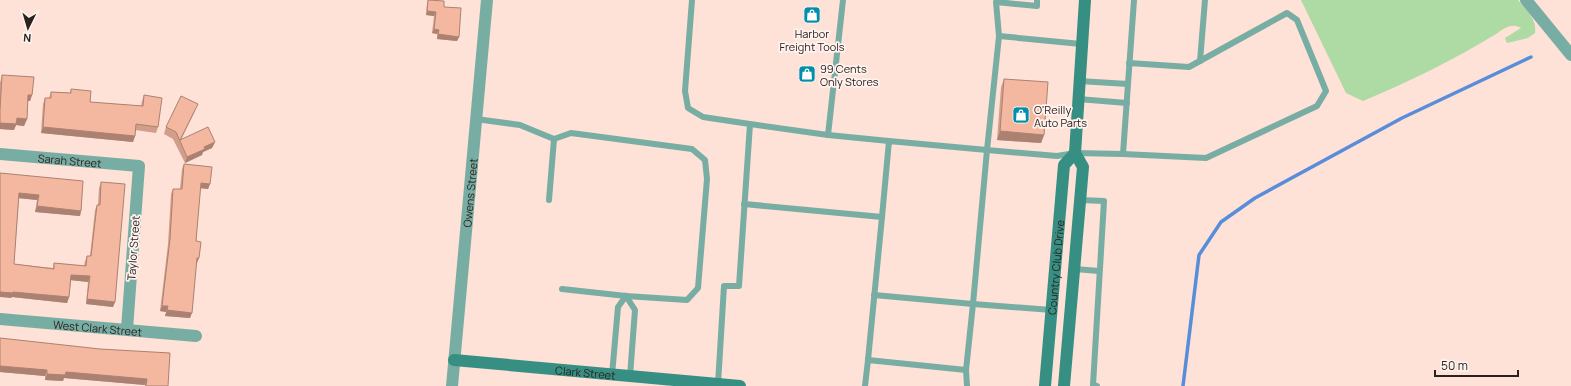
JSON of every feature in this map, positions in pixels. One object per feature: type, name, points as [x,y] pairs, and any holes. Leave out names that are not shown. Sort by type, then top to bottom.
[{"type":"main road","name":"Country Club Drive","points":[[1064,386],[1083,167],[1075,153],[1085,0]]},
{"type":"main road","name":"Country Club Drive","points":[[1045,386],[1064,166],[1075,153]]},
{"type":"main road","name":"Clark Street","points":[[454,360],[740,386]]},
{"type":"street","name":"Owens Street","points":[[452,386],[487,0]]},
{"type":"street","points":[[1526,0],[1571,55]]},
{"type":"street","name":"Sarah Street","points":[[0,154],[139,166]]},
{"type":"street","name":"Taylor Street","points":[[127,329],[139,166]]},
{"type":"street","name":"West Clark Street","points":[[0,319],[196,336]]},
{"type":"lane","points":[[692,0],[685,91],[688,108],[703,117],[750,124],[828,135],[1057,156],[1075,153],[1206,158],[1316,106],[1326,91],[1296,20],[1287,13],[1189,67],[1129,63]]},
{"type":"lane","points":[[828,135],[843,0]]},
{"type":"lane","points":[[967,386],[966,370],[999,36],[996,1],[1036,6],[1037,0]]},
{"type":"lane","points":[[1123,154],[1134,0]]},
{"type":"lane","points":[[1200,61],[1205,0]]},
{"type":"lane","points":[[999,36],[1081,44]]},
{"type":"lane","points":[[1079,81],[1128,84]]},
{"type":"lane","points":[[1078,99],[1127,103]]},
{"type":"lane","points":[[476,120],[520,125],[554,139],[571,134],[692,149],[705,160],[707,179],[698,288],[687,300],[626,296],[562,289]]},
{"type":"lane","points":[[718,384],[724,286],[739,286],[750,124]]},
{"type":"lane","points":[[549,200],[554,139]]},
{"type":"lane","points":[[865,386],[889,141]]},
{"type":"lane","points":[[1080,200],[1104,201],[1093,386],[1097,386]]},
{"type":"lane","points":[[744,204],[882,217]]},
{"type":"lane","points":[[1074,270],[1099,271]]},
{"type":"lane","points":[[874,295],[1052,310]]},
{"type":"lane","points":[[612,375],[618,307],[626,296]]},
{"type":"lane","points":[[626,296],[635,310],[630,376]]},
{"type":"lane","points":[[868,360],[966,370]]},
{"type":"green space","points":[[1301,0],[1518,0],[1533,19],[1535,33],[1528,38],[1507,43],[1505,38],[1521,28],[1518,26],[1508,27],[1447,62],[1363,101],[1346,93]]},
{"type":"building","points":[[428,0],[444,1],[444,7],[461,8],[459,37],[438,34],[439,30],[434,29],[436,12],[427,11]]},
{"type":"building","points":[[2,75],[34,77],[32,95],[28,95],[27,119],[17,118],[16,124],[0,123]]},
{"type":"building","name":"O'Reilly Auto Parts","points":[[1004,79],[1048,82],[1044,135],[1000,131]]},
{"type":"building","points":[[71,89],[91,91],[90,102],[143,106],[144,95],[162,98],[158,127],[136,124],[135,136],[43,127],[45,98],[51,98],[51,92],[71,93]]},
{"type":"building","points":[[181,96],[198,104],[180,140],[208,127],[215,142],[204,147],[205,149],[187,157],[176,132],[166,127]]},
{"type":"building","points":[[184,164],[212,167],[210,184],[201,183],[196,241],[201,242],[199,258],[197,258],[192,313],[167,310],[168,306],[162,306],[170,239],[173,189],[182,189]]},
{"type":"building","points":[[0,173],[83,181],[81,211],[37,206],[39,195],[19,193],[14,264],[54,269],[54,263],[86,266],[87,256],[91,256],[97,205],[100,205],[101,182],[125,184],[115,302],[87,299],[90,276],[71,275],[69,297],[0,292]]},
{"type":"building","points":[[0,338],[100,349],[170,353],[168,386],[146,386],[147,379],[66,372],[65,375],[47,374],[47,370],[0,366]]},
{"type":"waterway","points":[[1183,386],[1199,255],[1221,222],[1255,198],[1402,118],[1531,57]]},
{"type":"place","name":"Harbor Freight Tools","points":[[812,15]]},
{"type":"place","name":"99 Cents Only Stores","points":[[807,74]]},
{"type":"place","name":"O'Reilly Auto Parts","points":[[1021,115]]}]
